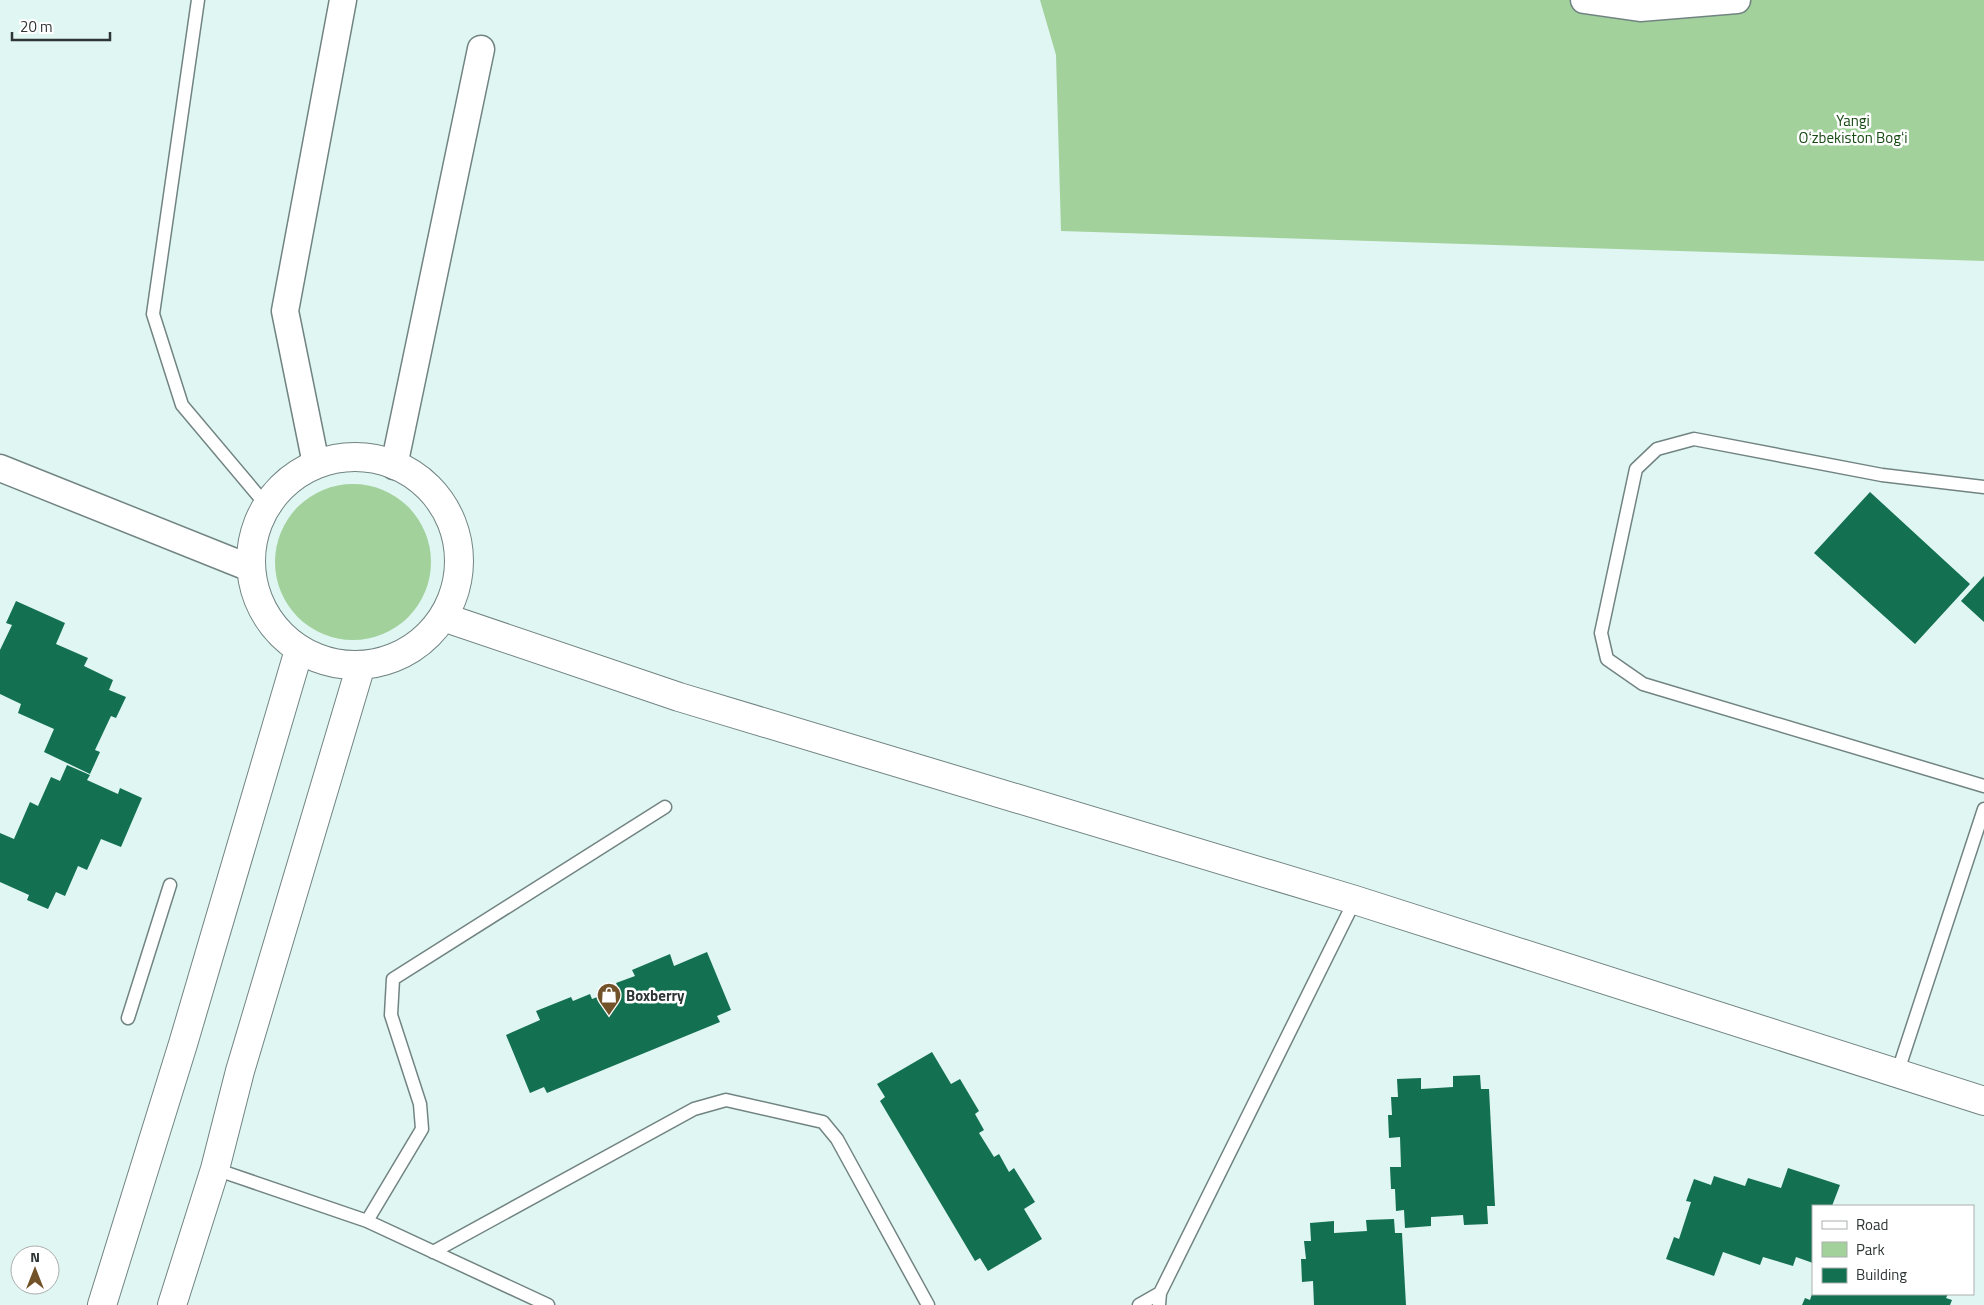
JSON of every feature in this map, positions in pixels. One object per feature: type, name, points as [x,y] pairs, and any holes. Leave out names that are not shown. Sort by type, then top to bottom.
[{"type":"street","points":[[316,464],[284,311],[343,0]]},
{"type":"street","points":[[1584,0],[1640,8],[1737,0]]},
{"type":"street","points":[[394,466],[481,49]]},
{"type":"street","points":[[348,457],[381,460],[410,472],[436,495],[452,523],[459,555],[456,587],[443,617],[422,642],[394,658],[361,665],[329,662],[299,650],[274,628],[257,600],[250,568],[253,535],[266,506],[288,481],[316,464],[348,457]]},
{"type":"street","points":[[0,468],[250,568]]},
{"type":"street","points":[[443,617],[679,697],[1355,900],[1984,1101]]},
{"type":"street","points":[[102,1305],[183,1044],[299,650]]},
{"type":"street","points":[[172,1305],[215,1169],[240,1071],[361,665]]},
{"type":"lane","points":[[198,0],[153,314],[182,405],[266,506]]},
{"type":"lane","points":[[1984,487],[1882,475],[1694,439],[1657,449],[1636,469],[1601,633],[1607,659],[1643,684],[1984,786]]},
{"type":"lane","points":[[367,1221],[422,1129],[420,1104],[391,1015],[393,979],[665,807]]},
{"type":"lane","points":[[1897,1074],[1984,809]]},
{"type":"lane","points":[[128,1018],[170,885]]},
{"type":"lane","points":[[1139,1305],[1160,1299],[1355,900]]},
{"type":"lane","points":[[433,1252],[694,1109],[726,1100],[823,1122],[837,1139],[928,1305]]},
{"type":"lane","points":[[215,1169],[367,1221],[548,1305]]},
{"type":"green space","name":"Yangi Oʻzbekiston Bogʻi","points":[[1040,0],[1984,0],[1984,261],[1061,231],[1056,55]]},
{"type":"green space","points":[[345,484],[361,484],[376,487],[390,493],[403,501],[414,512],[428,539],[431,562],[430,577],[422,599],[414,612],[403,623],[376,637],[361,640],[345,640],[330,637],[316,631],[303,623],[292,612],[278,585],[275,570],[275,554],[278,539],[284,525],[292,512],[303,501],[330,487]]},
{"type":"building","points":[[1870,492],[1970,584],[1915,644],[1814,553]]},
{"type":"building","points":[[1984,576],[1984,622],[1961,601]]},
{"type":"building","points":[[16,601],[65,623],[56,644],[88,658],[84,666],[113,680],[109,690],[126,697],[116,718],[111,716],[95,750],[100,752],[90,774],[44,752],[54,729],[18,713],[21,704],[0,694],[0,650],[12,625],[6,623]]},
{"type":"building","points":[[67,765],[90,775],[87,780],[118,794],[120,788],[142,798],[121,847],[101,839],[87,870],[78,866],[65,896],[56,892],[48,909],[27,900],[29,895],[0,882],[0,833],[14,839],[30,802],[38,806],[51,777],[60,781]]},
{"type":"building","points":[[707,952],[731,1010],[717,1016],[720,1022],[547,1093],[544,1087],[530,1093],[506,1035],[540,1020],[536,1011],[571,997],[573,1001],[590,994],[592,999],[619,989],[616,983],[635,976],[632,970],[670,954],[674,966]]},
{"type":"building","points":[[932,1052],[951,1084],[960,1079],[979,1111],[975,1114],[984,1130],[979,1133],[994,1157],[999,1154],[1009,1172],[1014,1168],[1035,1202],[1024,1209],[1042,1239],[988,1271],[980,1258],[975,1261],[880,1101],[885,1097],[877,1084]]},
{"type":"building","points":[[1480,1075],[1481,1089],[1489,1089],[1495,1206],[1487,1206],[1488,1224],[1464,1225],[1463,1215],[1431,1217],[1431,1226],[1405,1228],[1404,1210],[1396,1211],[1395,1189],[1391,1189],[1390,1167],[1401,1167],[1400,1137],[1389,1138],[1388,1115],[1392,1115],[1391,1097],[1398,1097],[1397,1079],[1421,1078],[1421,1089],[1453,1087],[1453,1076]]},
{"type":"building","points":[[1788,1168],[1840,1185],[1832,1205],[1812,1205],[1812,1263],[1796,1257],[1793,1266],[1763,1257],[1760,1265],[1723,1252],[1714,1276],[1666,1259],[1674,1237],[1679,1239],[1691,1202],[1686,1201],[1694,1179],[1711,1185],[1714,1176],[1745,1186],[1748,1178],[1781,1188]]},
{"type":"building","points":[[1394,1219],[1395,1233],[1402,1233],[1406,1305],[1314,1305],[1313,1281],[1302,1282],[1301,1259],[1306,1259],[1304,1241],[1311,1241],[1310,1223],[1334,1221],[1334,1233],[1367,1231],[1366,1220]]},
{"type":"building","points":[[1812,1294],[1948,1295],[1946,1298],[1952,1300],[1950,1305],[1802,1305],[1805,1298],[1810,1300]]},
{"type":"place","name":"Boxberry","points":[[609,1016]]}]
